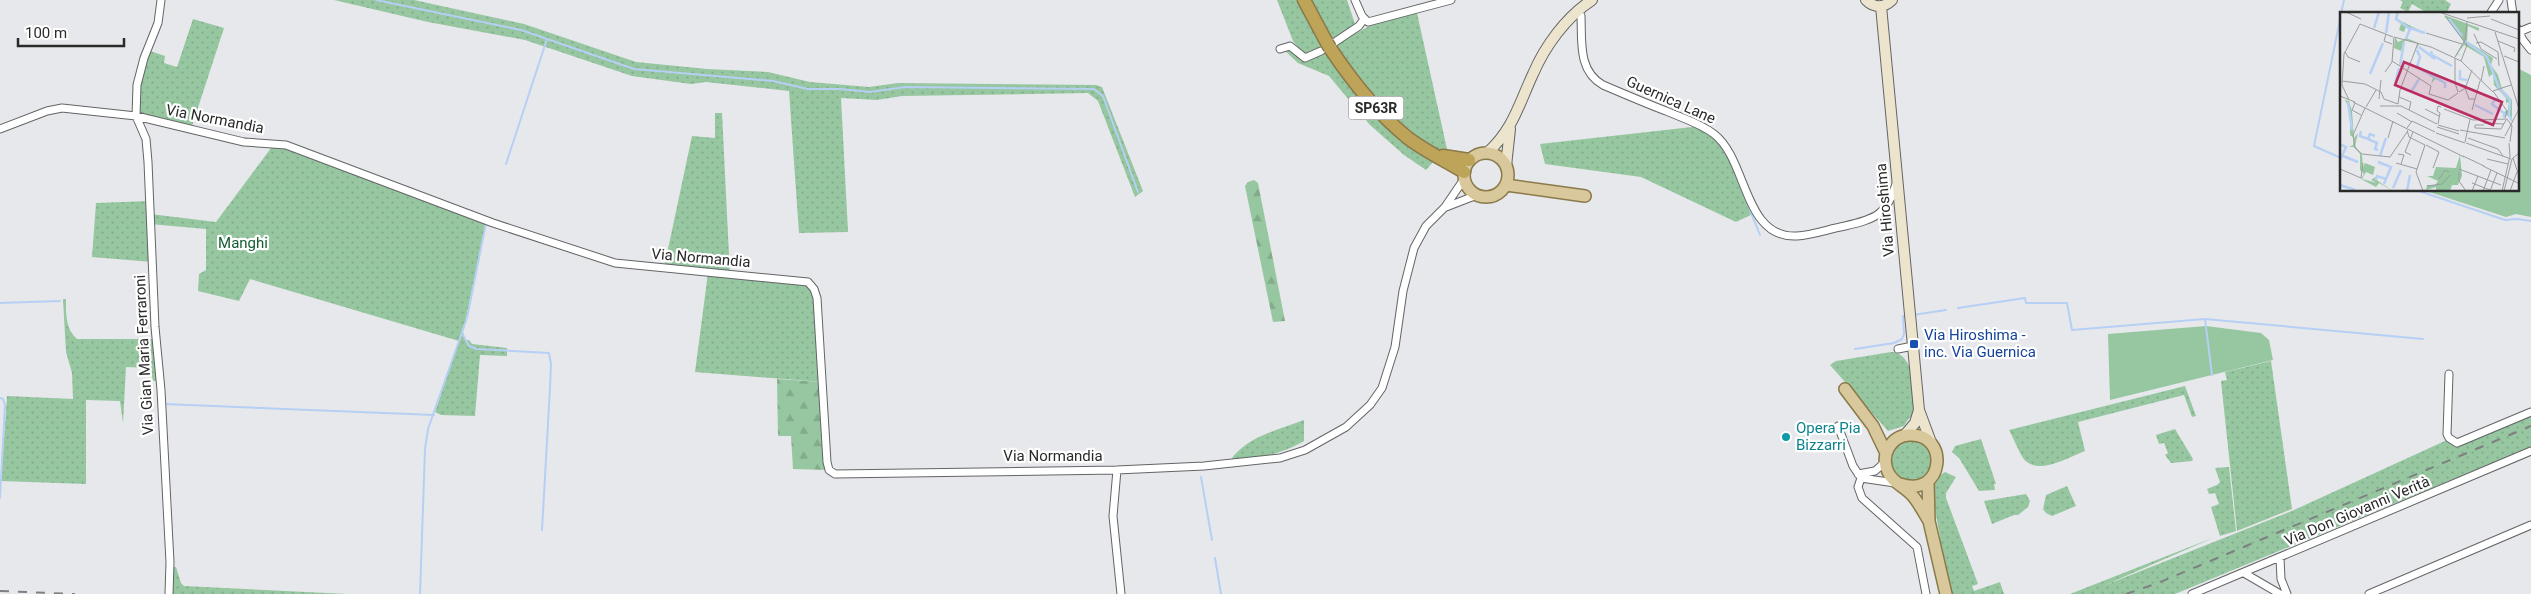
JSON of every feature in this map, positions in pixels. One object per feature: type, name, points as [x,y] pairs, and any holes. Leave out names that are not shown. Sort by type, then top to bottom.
[{"type":"highway","name":"SP63R","points":[[1304,0],[1328,46],[1352,79],[1384,116],[1410,140],[1466,170]]},
{"type":"main road","points":[[1481,153],[1499,156],[1506,166],[1508,179],[1502,190],[1490,196],[1477,195],[1471,191],[1466,170],[1481,153]]},
{"type":"main road","points":[[1506,185],[1585,196]]},
{"type":"main road","name":"Via Hiroshima","points":[[1844,389],[1873,426],[1886,457],[1887,471],[1912,495],[1929,521]]},
{"type":"main road","points":[[1886,457],[1896,440],[1904,436],[1919,436],[1932,445]]},
{"type":"main road","name":"Via Hiroshima","points":[[1932,445],[1938,461],[1934,474],[1928,481],[1929,521],[1946,594]]},
{"type":"main road","points":[[1900,484],[1915,487],[1928,481]]},
{"type":"street","name":"Via Gian Maria Ferraroni","points":[[161,0],[158,22],[139,76],[136,116],[146,139],[148,162],[155,327],[161,390],[170,562],[169,594]]},
{"type":"street","points":[[1355,0],[1364,19]]},
{"type":"street","points":[[1364,19],[1374,21],[1451,0]]},
{"type":"street","points":[[1506,166],[1510,128],[1534,72],[1549,46],[1580,8],[1592,0]]},
{"type":"street","points":[[1866,0],[1872,5],[1881,6],[1892,0]]},
{"type":"street","points":[[2491,12],[2498,0]]},
{"type":"street","name":"Via Hiroshima","points":[[1881,6],[1919,410],[1932,445]]},
{"type":"street","name":"Guernica Lane","points":[[1581,16],[1584,64],[1591,76],[1603,85],[1694,122],[1716,136],[1731,154],[1756,214],[1771,230],[1789,236],[1798,236],[1865,221],[1882,212],[1887,206],[1891,199],[1897,173]]},
{"type":"street","points":[[1280,49],[1290,46],[1305,58],[1359,26],[1364,19]]},
{"type":"street","points":[[2531,27],[2518,30],[2531,50]]},
{"type":"street","points":[[0,129],[54,109],[136,116]]},
{"type":"street","name":"Via Normandia","points":[[136,116],[244,142],[286,145],[487,220],[615,263],[810,284],[817,298],[827,462],[829,470],[835,474],[1117,470],[1208,466],[1280,458],[1305,450],[1346,427],[1370,405],[1382,388],[1395,347],[1403,291],[1414,248],[1426,226],[1445,208]]},
{"type":"street","points":[[1487,153],[1510,128]]},
{"type":"street","points":[[1445,208],[1466,170]]},
{"type":"street","points":[[1445,208],[1477,195]]},
{"type":"street","points":[[1898,349],[1913,346]]},
{"type":"street","points":[[2449,374],[2447,434],[2452,442],[2457,443],[2531,412]]},
{"type":"street","points":[[1904,436],[1915,422],[1919,410]]},
{"type":"street","points":[[1838,426],[1861,477],[1858,487],[1862,498],[1920,551],[1926,594]]},
{"type":"street","name":"Via Don Giovanni Verità","points":[[2192,594],[2531,451]]},
{"type":"street","points":[[1861,477],[1875,471],[1886,457]]},
{"type":"street","name":"Via Normandia","points":[[1117,470],[1112,516],[1121,594]]},
{"type":"street","points":[[1861,477],[1900,484]]},
{"type":"street","points":[[2369,594],[2531,524]]},
{"type":"street","points":[[2280,558],[2281,579],[2287,594]]},
{"type":"street","points":[[2244,573],[2280,594]]},
{"type":"green space","points":[[334,0],[414,0],[524,24],[636,62],[707,69],[768,72],[810,82],[869,87],[898,83],[1096,85],[1102,87],[1143,191],[1135,197],[1098,101],[1088,93],[902,96],[877,100],[841,98],[848,232],[799,233],[789,91],[706,82],[691,84],[632,76],[525,40],[428,22]]},
{"type":"green space","points":[[1277,0],[1298,0],[1313,31],[1331,61],[1405,143],[1433,162],[1426,170],[1404,155],[1370,125],[1329,76],[1298,63],[1283,49],[1289,48],[1307,60],[1319,55],[1304,54],[1293,41]]},
{"type":"green space","points":[[1312,0],[1347,0],[1355,24],[1333,39]]},
{"type":"green space","points":[[2400,0],[2445,0],[2451,4],[2447,12],[2426,12],[2412,4],[2408,12],[2400,8],[2403,2]]},
{"type":"green space","points":[[1417,13],[1447,149],[1441,153],[1425,142],[1383,104],[1336,44],[1375,23]]},
{"type":"green space","points":[[193,19],[224,28],[191,129],[136,116],[136,96],[147,50],[165,56],[164,63],[177,67]]},
{"type":"green space","points":[[2518,68],[2531,75],[2531,217],[2516,214],[2506,217],[2426,191],[2518,191]]},
{"type":"green space","points":[[715,113],[722,113],[730,275],[805,282],[812,286],[822,382],[695,372],[708,273],[664,268],[692,136],[715,138]]},
{"type":"green space","points":[[1701,126],[1728,153],[1753,214],[1736,222],[1641,177],[1545,164],[1540,144]]},
{"type":"green space","name":"Manghi","points":[[274,144],[487,220],[463,332],[465,340],[469,340],[472,344],[507,348],[507,356],[480,355],[475,416],[441,415],[435,412],[459,341],[250,279],[239,301],[198,291],[199,274],[206,270],[206,229],[150,224],[152,262],[92,257],[96,203],[149,201],[150,214],[216,222]]},
{"type":"green space","points":[[1254,180],[1258,183],[1285,321],[1273,322],[1245,186],[1248,182]]},
{"type":"green space","points":[[63,299],[66,299],[68,326],[77,339],[156,339],[160,381],[153,381],[150,368],[126,367],[123,423],[120,401],[86,400],[86,484],[1,481],[7,396],[73,399],[72,373],[66,352]]},
{"type":"green space","points":[[2206,326],[2261,333],[2269,340],[2273,360],[2110,400],[2108,334]]},
{"type":"green space","points":[[1891,352],[1899,354],[1906,360],[1910,368],[1913,379],[1914,411],[1912,419],[1909,418],[1904,426],[1888,431],[1830,365],[1836,361]]},
{"type":"green space","points":[[2271,361],[2292,509],[2237,531],[2221,381],[2227,380],[2225,372]]},
{"type":"green space","points":[[777,379],[822,382],[829,470],[793,469],[791,436],[778,436]]},
{"type":"green space","points":[[2185,386],[2196,416],[2192,417],[2184,395],[2078,422],[2085,451],[2045,466],[2036,466],[2023,458],[2009,430]]},
{"type":"green space","points":[[2531,413],[2531,447],[2175,594],[2070,594],[2215,537],[2103,586],[2294,510],[2447,440],[2451,443]]},
{"type":"green space","points":[[1304,420],[1304,441],[1295,446],[1277,453],[1230,461],[1236,453],[1253,440]]},
{"type":"green space","points":[[2175,429],[2193,459],[2192,461],[2171,463],[2165,455],[2168,453],[2164,443],[2159,444],[2156,435]]},
{"type":"green space","points":[[1981,439],[1996,484],[1994,484],[1995,490],[1979,491],[1959,458],[1952,452],[1955,446]]},
{"type":"green space","points":[[1911,440],[1925,446],[1931,460],[1925,474],[1911,480],[1897,474],[1891,460],[1897,446]]},
{"type":"green space","points":[[2229,467],[2236,531],[2220,536],[2211,507],[2219,504],[2215,493],[2209,494],[2207,489],[2220,482],[2215,468]]},
{"type":"green space","points":[[1945,472],[1956,477],[1946,493],[1946,498],[1978,584],[1972,586],[1974,591],[2000,582],[2004,594],[1950,594],[1932,492],[1934,479]]},
{"type":"green space","points":[[2067,486],[2076,506],[2052,516],[2046,513],[2043,509],[2046,495]]},
{"type":"green space","points":[[2026,494],[2030,501],[2028,507],[2018,515],[1992,524],[1984,501]]},
{"type":"green space","points":[[172,567],[176,567],[181,583],[184,586],[347,594],[172,594]]},
{"type":"waterway","points":[[376,0],[521,30],[634,69],[773,81],[808,89],[840,89],[870,92],[905,87],[1094,89],[1103,96],[1138,192]]},
{"type":"waterway","points":[[2341,12],[2344,0]]},
{"type":"waterway","points":[[2340,20],[2314,146],[2340,158]]},
{"type":"waterway","points":[[506,164],[547,39]]},
{"type":"waterway","points":[[46,108],[56,106]]},
{"type":"waterway","points":[[1694,126],[1698,128]]},
{"type":"waterway","points":[[1735,173],[1760,235]]},
{"type":"waterway","points":[[2419,191],[2505,220],[2531,221]]},
{"type":"waterway","points":[[420,594],[425,449],[428,429],[467,318],[486,223]]},
{"type":"waterway","points":[[1958,308],[2025,298],[2026,303],[2067,303],[2072,330],[2205,319],[2423,339]]},
{"type":"waterway","points":[[0,303],[60,301]]},
{"type":"waterway","points":[[1913,315],[1946,310]]},
{"type":"waterway","points":[[1855,349],[1894,343],[1902,339],[1904,334],[1903,316],[1905,316]]},
{"type":"waterway","points":[[2205,319],[2212,375]]},
{"type":"waterway","points":[[463,335],[469,346],[477,349],[549,353],[551,364],[542,530]]},
{"type":"waterway","points":[[0,398],[3,399],[5,405],[0,498]]},
{"type":"waterway","points":[[164,404],[434,415]]},
{"type":"waterway","points":[[1201,477],[1212,540]]},
{"type":"waterway","points":[[1215,558],[1221,594]]},
{"type":"railway","points":[[2126,594],[2158,583],[2531,426]]},
{"type":"railway","points":[[0,591],[75,594]]},
{"type":"place","name":"Via Hiroshima - inc. Via Guernica","points":[[1914,344]]},
{"type":"place","name":"Opera Pia Bizzarri","points":[[1786,437]]}]
